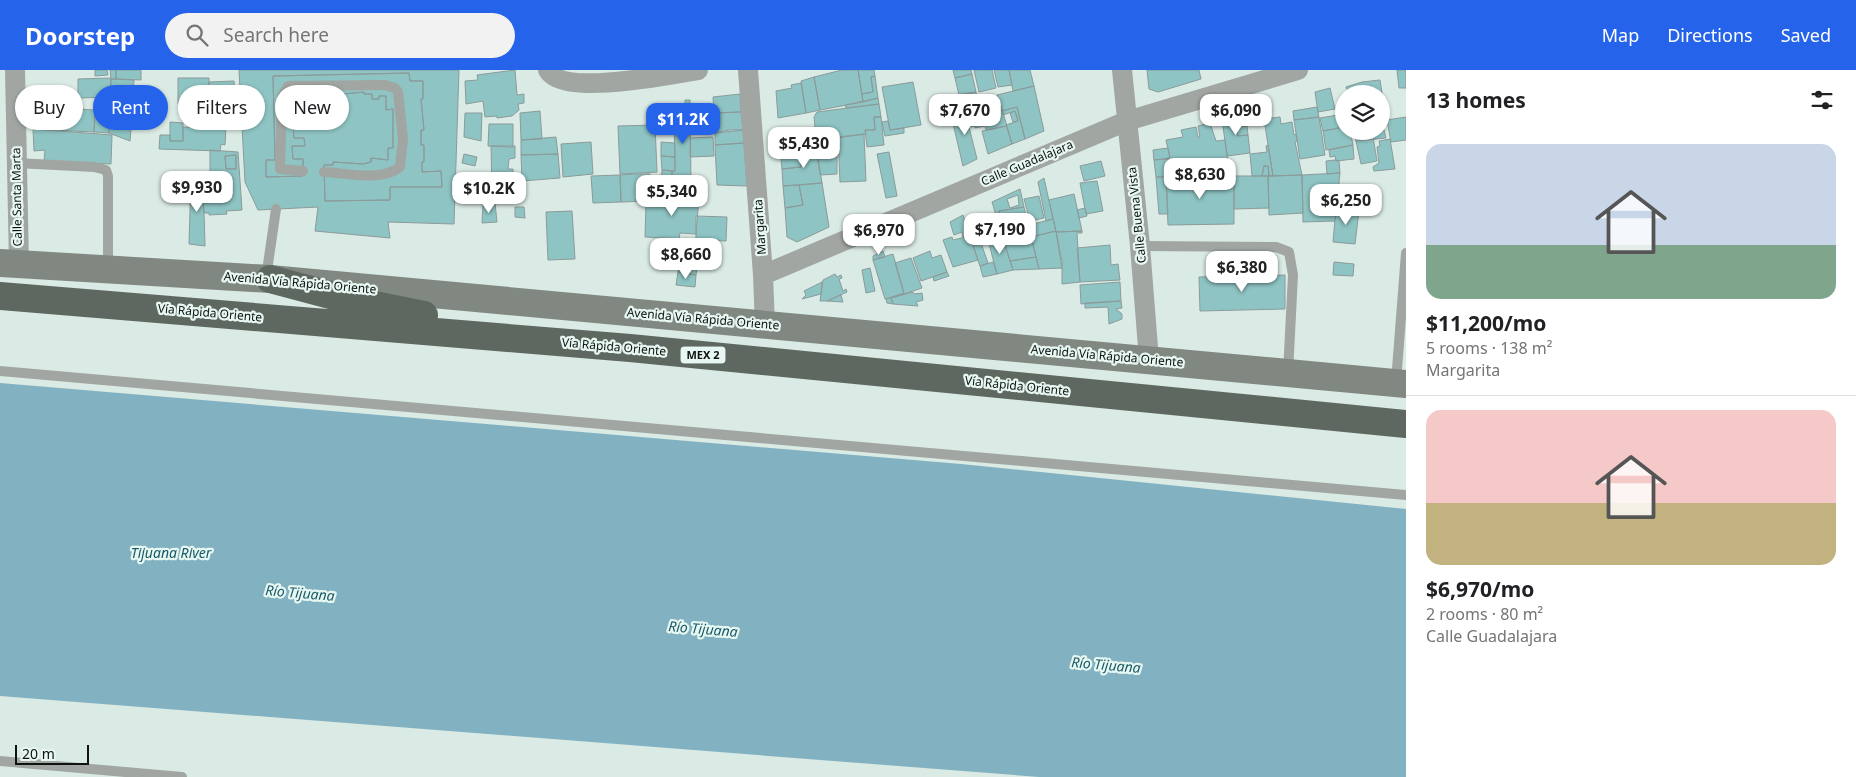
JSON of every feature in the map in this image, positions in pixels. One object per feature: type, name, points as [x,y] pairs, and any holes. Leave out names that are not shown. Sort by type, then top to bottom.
[{"type":"highway","points":[[268,279],[401,311],[630,348]]},
{"type":"highway","name":"Vía Rápida Oriente","points":[[0,296],[630,348],[1406,424]]},
{"type":"main road","name":"Avenida Vía Rápida Oriente","points":[[9,263],[268,279],[1401,383]]},
{"type":"street","name":"Calle Santa Marta","points":[[9,263],[16,163],[15,70]]},
{"type":"street","points":[[548,70],[567,82],[587,84],[698,70]]},
{"type":"street","name":"Margarita","points":[[748,70],[765,325]]},
{"type":"street","name":"Calle Buena Vista","points":[[1122,70],[1140,246],[1149,360]]},
{"type":"street","name":"Calle Guadalajara","points":[[763,275],[1127,121],[1298,70]]},
{"type":"lane","points":[[303,171],[279,173],[282,97],[288,86],[385,85],[395,88],[398,92],[403,139],[400,168],[392,173],[380,175],[324,172]]},
{"type":"lane","points":[[16,163],[94,167],[106,170],[108,176],[108,269]]},
{"type":"lane","points":[[268,279],[276,210]]},
{"type":"lane","points":[[1140,246],[1276,246],[1289,252],[1293,275],[1288,373]]},
{"type":"lane","points":[[1401,383],[1406,253]]},
{"type":"lane","points":[[0,371],[1406,495]]},
{"type":"lane","points":[[0,761],[182,777]]},
{"type":"water","name":"Tijuana River","points":[[0,383],[961,464],[1406,509],[1406,777],[1039,777],[0,696]]},
{"type":"building","points":[[95,70],[107,70],[108,75],[95,76]]},
{"type":"building","points":[[110,70],[116,70],[116,79],[111,79]]},
{"type":"building","points":[[116,70],[141,70],[141,80],[116,79]]},
{"type":"building","points":[[239,70],[459,70],[454,224],[388,222],[390,238],[315,231],[318,207],[258,210],[245,182],[242,130],[265,130],[265,85],[240,85]],"holes":[[[409,73],[410,81],[423,81],[423,99],[421,99],[424,130],[421,130],[421,145],[424,145],[424,162],[422,162],[422,172],[441,171],[442,187],[390,187],[390,200],[325,201],[324,165],[333,165],[333,162],[363,164],[371,162],[371,158],[388,160],[388,148],[393,148],[393,109],[386,110],[386,96],[372,99],[372,94],[364,94],[364,92],[349,93],[349,130],[293,130],[294,138],[304,138],[305,146],[292,146],[293,159],[303,159],[303,176],[266,177],[266,160],[275,160],[273,76]]]},
{"type":"building","points":[[515,70],[517,95],[524,94],[524,103],[518,104],[519,110],[512,116],[485,117],[483,101],[466,104],[465,81],[478,80],[477,75]]},
{"type":"building","points":[[842,70],[858,70],[863,102],[820,110],[814,77]]},
{"type":"building","points":[[858,70],[874,70],[875,76],[871,77],[873,92],[862,94]]},
{"type":"building","points":[[953,70],[971,70],[972,74],[955,78]]},
{"type":"building","points":[[974,70],[992,70],[996,88],[979,92]]},
{"type":"building","points":[[994,70],[1009,70],[1012,85],[998,87]]},
{"type":"building","points":[[1009,70],[1030,70],[1034,86],[1013,91]]},
{"type":"building","points":[[1147,70],[1199,70],[1201,79],[1158,92],[1149,89]]},
{"type":"building","points":[[1397,70],[1406,70],[1406,88],[1399,88]]},
{"type":"building","points":[[409,73],[410,81],[423,81],[423,99],[421,99],[424,130],[421,130],[421,145],[424,145],[424,162],[422,162],[422,172],[441,171],[442,187],[390,187],[390,200],[325,201],[324,165],[333,165],[333,162],[363,164],[371,162],[371,158],[388,160],[388,148],[393,148],[393,109],[386,110],[386,96],[372,99],[372,94],[364,94],[364,92],[349,93],[349,85],[275,85],[275,130],[293,130],[294,138],[304,138],[305,146],[292,146],[293,159],[303,159],[303,176],[266,177],[266,160],[275,160],[273,76]]},
{"type":"building","points":[[972,74],[976,92],[959,95],[955,78]]},
{"type":"building","points":[[875,76],[878,98],[863,102],[862,94],[873,92],[871,77]]},
{"type":"building","points":[[814,77],[820,110],[806,113],[801,81]]},
{"type":"building","points":[[111,78],[111,85],[93,85],[93,98],[83,98],[83,85],[78,85],[78,79]]},
{"type":"building","points":[[178,78],[209,78],[209,85],[178,85]]},
{"type":"building","points":[[111,79],[134,80],[134,85],[111,85]]},
{"type":"building","points":[[1380,80],[1381,85],[1352,85]]},
{"type":"building","points":[[234,81],[234,85],[209,85],[209,82]]},
{"type":"building","points":[[913,82],[921,125],[890,130],[882,87]]},
{"type":"building","points":[[801,83],[806,113],[778,118],[776,91],[792,88],[791,85]]},
{"type":"building","points":[[1034,86],[1044,131],[1025,139],[1017,107],[1002,111],[997,95]]},
{"type":"building","points":[[1330,88],[1335,109],[1318,112],[1315,92]]},
{"type":"building","points":[[976,92],[977,97],[960,100],[959,95]]},
{"type":"building","points":[[740,94],[741,112],[714,113],[713,97]]},
{"type":"building","points":[[981,96],[983,107],[962,112],[960,100]]},
{"type":"building","points":[[878,98],[879,104],[846,108],[845,105]]},
{"type":"building","points":[[685,100],[690,100],[691,185],[676,185],[676,176],[672,176],[672,171],[675,171],[674,108],[685,108]]},
{"type":"building","points":[[1000,103],[1007,126],[986,130],[985,126],[975,128],[971,110]]},
{"type":"building","points":[[879,104],[881,117],[874,117],[875,130],[865,130],[866,134],[836,138],[835,129],[820,131],[815,127],[814,117],[817,112]]},
{"type":"building","points":[[1017,107],[1025,139],[1012,144],[1006,125],[1018,121],[1015,111],[1003,115],[1002,111]]},
{"type":"building","points":[[1317,107],[1319,117],[1294,120],[1293,111]]},
{"type":"building","points":[[83,109],[93,110],[94,132],[51,130],[83,130]]},
{"type":"building","points":[[971,110],[975,126],[969,127],[977,159],[963,166],[951,115]]},
{"type":"building","points":[[540,111],[542,139],[521,140],[520,113]]},
{"type":"building","points":[[1015,111],[1018,121],[1013,122],[1010,113]]},
{"type":"building","points":[[741,112],[743,130],[715,133],[714,113]]},
{"type":"building","points":[[465,113],[482,113],[481,141],[464,137]]},
{"type":"building","points":[[1245,113],[1247,126],[1236,127],[1238,136],[1248,135],[1250,153],[1227,156],[1222,119]]},
{"type":"building","points":[[1335,116],[1335,129],[1323,131],[1320,118]]},
{"type":"building","points":[[874,117],[881,117],[884,145],[867,147],[865,130],[875,130]]},
{"type":"building","points":[[1280,117],[1281,124],[1292,122],[1294,135],[1296,134],[1297,141],[1295,142],[1302,175],[1273,176],[1264,119]]},
{"type":"building","points":[[1319,117],[1325,155],[1300,159],[1294,120]]},
{"type":"building","points":[[1406,117],[1406,140],[1391,142],[1390,120]]},
{"type":"building","points":[[888,121],[890,130],[904,128],[904,133],[885,136],[882,122]]},
{"type":"building","points":[[170,122],[178,123],[178,130],[183,130],[183,141],[170,141]]},
{"type":"building","points":[[1210,123],[1216,141],[1225,140],[1230,176],[1203,177],[1202,165],[1186,168],[1186,177],[1170,177],[1167,159],[1170,158],[1166,140],[1183,137],[1181,130],[1196,127],[1198,137],[1200,137],[1198,126]]},
{"type":"building","points":[[489,124],[513,124],[513,147],[488,146]]},
{"type":"building","points":[[655,125],[657,172],[620,174],[618,126]]},
{"type":"building","points":[[657,126],[662,126],[662,134],[657,134]]},
{"type":"building","points":[[1007,126],[1012,144],[988,154],[982,131]]},
{"type":"building","points":[[1247,126],[1248,135],[1238,136],[1236,127]]},
{"type":"building","points":[[1335,129],[1335,140],[1352,140],[1353,145],[1326,150],[1323,131]]},
{"type":"building","points":[[33,130],[112,135],[111,164],[44,161],[45,150],[34,151]]},
{"type":"building","points":[[94,130],[109,130],[109,133],[94,132]]},
{"type":"building","points":[[109,130],[131,130],[130,141],[109,133]]},
{"type":"building","points":[[183,130],[226,130],[225,145],[221,144],[220,151],[159,149],[160,135],[170,135],[170,141],[183,141]]},
{"type":"building","points":[[743,130],[744,143],[715,145],[715,133]]},
{"type":"building","points":[[779,131],[791,131],[791,148],[780,149]]},
{"type":"building","points":[[864,134],[866,181],[840,182],[838,137]]},
{"type":"building","points":[[556,137],[558,154],[521,155],[521,140]]},
{"type":"building","points":[[713,137],[714,156],[690,157],[690,138]]},
{"type":"building","points":[[1390,139],[1395,169],[1374,171],[1373,167],[1379,163],[1377,147],[1380,146],[1379,141]]},
{"type":"building","points":[[1374,140],[1377,161],[1361,164],[1356,141]]},
{"type":"building","points":[[591,142],[593,174],[563,177],[561,144]]},
{"type":"building","points":[[661,142],[675,143],[675,157],[661,156]]},
{"type":"building","points":[[744,143],[747,186],[717,185],[715,145]]},
{"type":"building","points":[[816,145],[822,183],[783,186],[782,169],[801,167],[799,147]]},
{"type":"building","points":[[834,145],[835,154],[817,155],[816,146]]},
{"type":"building","points":[[1268,145],[1273,176],[1269,176],[1268,166],[1264,166],[1262,176],[1252,176],[1250,154],[1267,152],[1266,146]]},
{"type":"building","points":[[1353,145],[1354,159],[1336,161],[1335,156],[1330,157],[1329,150]]},
{"type":"building","points":[[491,146],[515,146],[515,158],[509,159],[508,169],[513,169],[513,188],[492,189]]},
{"type":"building","points":[[799,147],[801,167],[782,169],[780,149]]},
{"type":"building","points":[[1168,148],[1170,158],[1154,160],[1153,150]]},
{"type":"building","points":[[210,150],[238,152],[242,210],[226,211],[227,214],[209,215],[209,213],[204,213],[201,174],[210,173]],"holes":[[[236,155],[236,169],[226,169],[225,156]]]},
{"type":"building","points":[[889,152],[897,196],[886,198],[877,154]]},
{"type":"building","points":[[464,154],[477,157],[475,166],[462,163]]},
{"type":"building","points":[[558,154],[560,178],[522,181],[521,155]]},
{"type":"building","points":[[837,154],[837,174],[820,175],[817,155]]},
{"type":"building","points":[[236,155],[236,169],[226,169],[225,156]]},
{"type":"building","points":[[661,156],[675,157],[675,171],[662,170]]},
{"type":"building","points":[[1168,159],[1170,177],[1156,177],[1154,160]]},
{"type":"building","points":[[1101,161],[1105,176],[1084,181],[1080,166]]},
{"type":"building","points":[[1326,161],[1339,161],[1340,173],[1327,174]]},
{"type":"building","points":[[1264,166],[1268,166],[1269,176],[1262,176]]},
{"type":"building","points":[[662,170],[672,171],[672,176],[676,176],[676,185],[661,184]]},
{"type":"building","points":[[1340,173],[1335,221],[1303,222],[1302,175]]},
{"type":"building","points":[[650,174],[650,201],[621,202],[620,175]]},
{"type":"building","points":[[201,175],[205,246],[189,244],[191,176]]},
{"type":"building","points":[[620,175],[621,202],[593,203],[591,176]]},
{"type":"building","points":[[1302,175],[1303,213],[1269,215],[1268,176]]},
{"type":"building","points":[[1234,176],[1234,224],[1168,225],[1166,177]]},
{"type":"building","points":[[1234,176],[1268,176],[1269,208],[1234,209]]},
{"type":"building","points":[[1156,177],[1166,177],[1168,214],[1159,214]]},
{"type":"building","points":[[1044,178],[1053,219],[1046,221],[1038,182]]},
{"type":"building","points":[[1097,181],[1103,211],[1086,214],[1080,183]]},
{"type":"building","points":[[822,183],[829,227],[797,242],[787,237],[785,208],[803,205],[799,185]]},
{"type":"building","points":[[799,185],[803,205],[785,208],[783,186]]},
{"type":"building","points":[[1020,189],[1024,207],[999,211],[1002,221],[998,222],[992,202]],"holes":[[[1018,195],[1019,205],[1010,208],[1007,199]]]},
{"type":"building","points":[[662,194],[699,196],[696,234],[680,233],[679,239],[645,237],[646,202],[662,202]]},
{"type":"building","points":[[1074,194],[1082,231],[1056,232],[1049,200]]},
{"type":"building","points":[[1039,196],[1044,218],[1030,221],[1024,199]]},
{"type":"building","points":[[495,203],[497,222],[482,223],[483,205]]},
{"type":"building","points":[[515,207],[524,207],[525,218],[515,217]]},
{"type":"building","points":[[1024,207],[1036,257],[1010,261],[998,222],[1002,221],[999,211]]},
{"type":"building","points":[[1085,208],[1087,216],[1079,218],[1077,210]]},
{"type":"building","points":[[1336,209],[1359,211],[1355,244],[1333,242]]},
{"type":"building","points":[[572,211],[575,259],[548,260],[546,212]]},
{"type":"building","points":[[963,215],[970,236],[963,237],[962,232],[954,235],[950,222]]},
{"type":"building","points":[[696,216],[727,217],[726,241],[696,240]]},
{"type":"building","points":[[1053,219],[1056,231],[1035,236],[1033,224]]},
{"type":"building","points":[[1033,224],[1035,236],[1031,237],[1029,225]]},
{"type":"building","points":[[1056,231],[1062,268],[1039,269],[1031,237]]},
{"type":"building","points":[[1082,231],[1082,233],[1077,233],[1080,282],[1062,284],[1062,261],[1056,232]]},
{"type":"building","points":[[970,236],[978,260],[953,267],[943,240],[952,237],[953,240]]},
{"type":"building","points":[[1002,236],[1013,270],[997,274],[988,240]]},
{"type":"building","points":[[682,240],[701,240],[696,275],[678,272]]},
{"type":"building","points":[[981,243],[988,263],[980,266],[973,246]]},
{"type":"building","points":[[1110,245],[1111,265],[1118,264],[1120,280],[1080,282],[1077,248]]},
{"type":"building","points":[[883,251],[885,257],[873,260],[873,256]]},
{"type":"building","points":[[930,251],[932,258],[941,255],[947,272],[921,281],[913,258]]},
{"type":"building","points":[[893,254],[904,293],[885,299],[873,260]]},
{"type":"building","points":[[1036,257],[1039,269],[1013,270],[1010,261]]},
{"type":"building","points":[[911,258],[922,288],[904,294],[895,263]]},
{"type":"building","points":[[993,262],[997,274],[983,277],[980,266]]},
{"type":"building","points":[[1334,262],[1354,264],[1353,276],[1333,275]]},
{"type":"building","points":[[870,268],[875,291],[866,293],[862,270]]},
{"type":"building","points":[[678,272],[696,275],[695,287],[676,285]]},
{"type":"building","points":[[947,272],[949,276],[934,281],[933,277]]},
{"type":"building","points":[[835,274],[837,277],[841,275],[842,278],[839,279],[843,291],[846,289],[847,292],[827,301],[820,301],[823,280]]},
{"type":"building","points":[[1285,275],[1285,309],[1200,311],[1199,277]]},
{"type":"building","points":[[822,282],[821,294],[802,299],[806,295],[804,291]]},
{"type":"building","points":[[1120,282],[1121,301],[1081,304],[1080,285]]},
{"type":"building","points":[[913,292],[914,294],[922,293],[923,300],[916,302],[918,306],[893,304],[891,298]]},
{"type":"building","points":[[904,294],[891,298],[893,304],[887,303],[886,299]]},
{"type":"building","points":[[841,295],[843,302],[827,301]]},
{"type":"building","points":[[1121,301],[1122,308],[1116,309],[1122,314],[1122,319],[1109,324],[1108,307],[1085,308],[1085,303]]},
{"type":"water label","name":"Río Tijuana","points":[[300,593]]},
{"type":"water label","name":"Río Tijuana","points":[[703,629]]},
{"type":"water label","name":"Río Tijuana","points":[[1106,665]]}]
